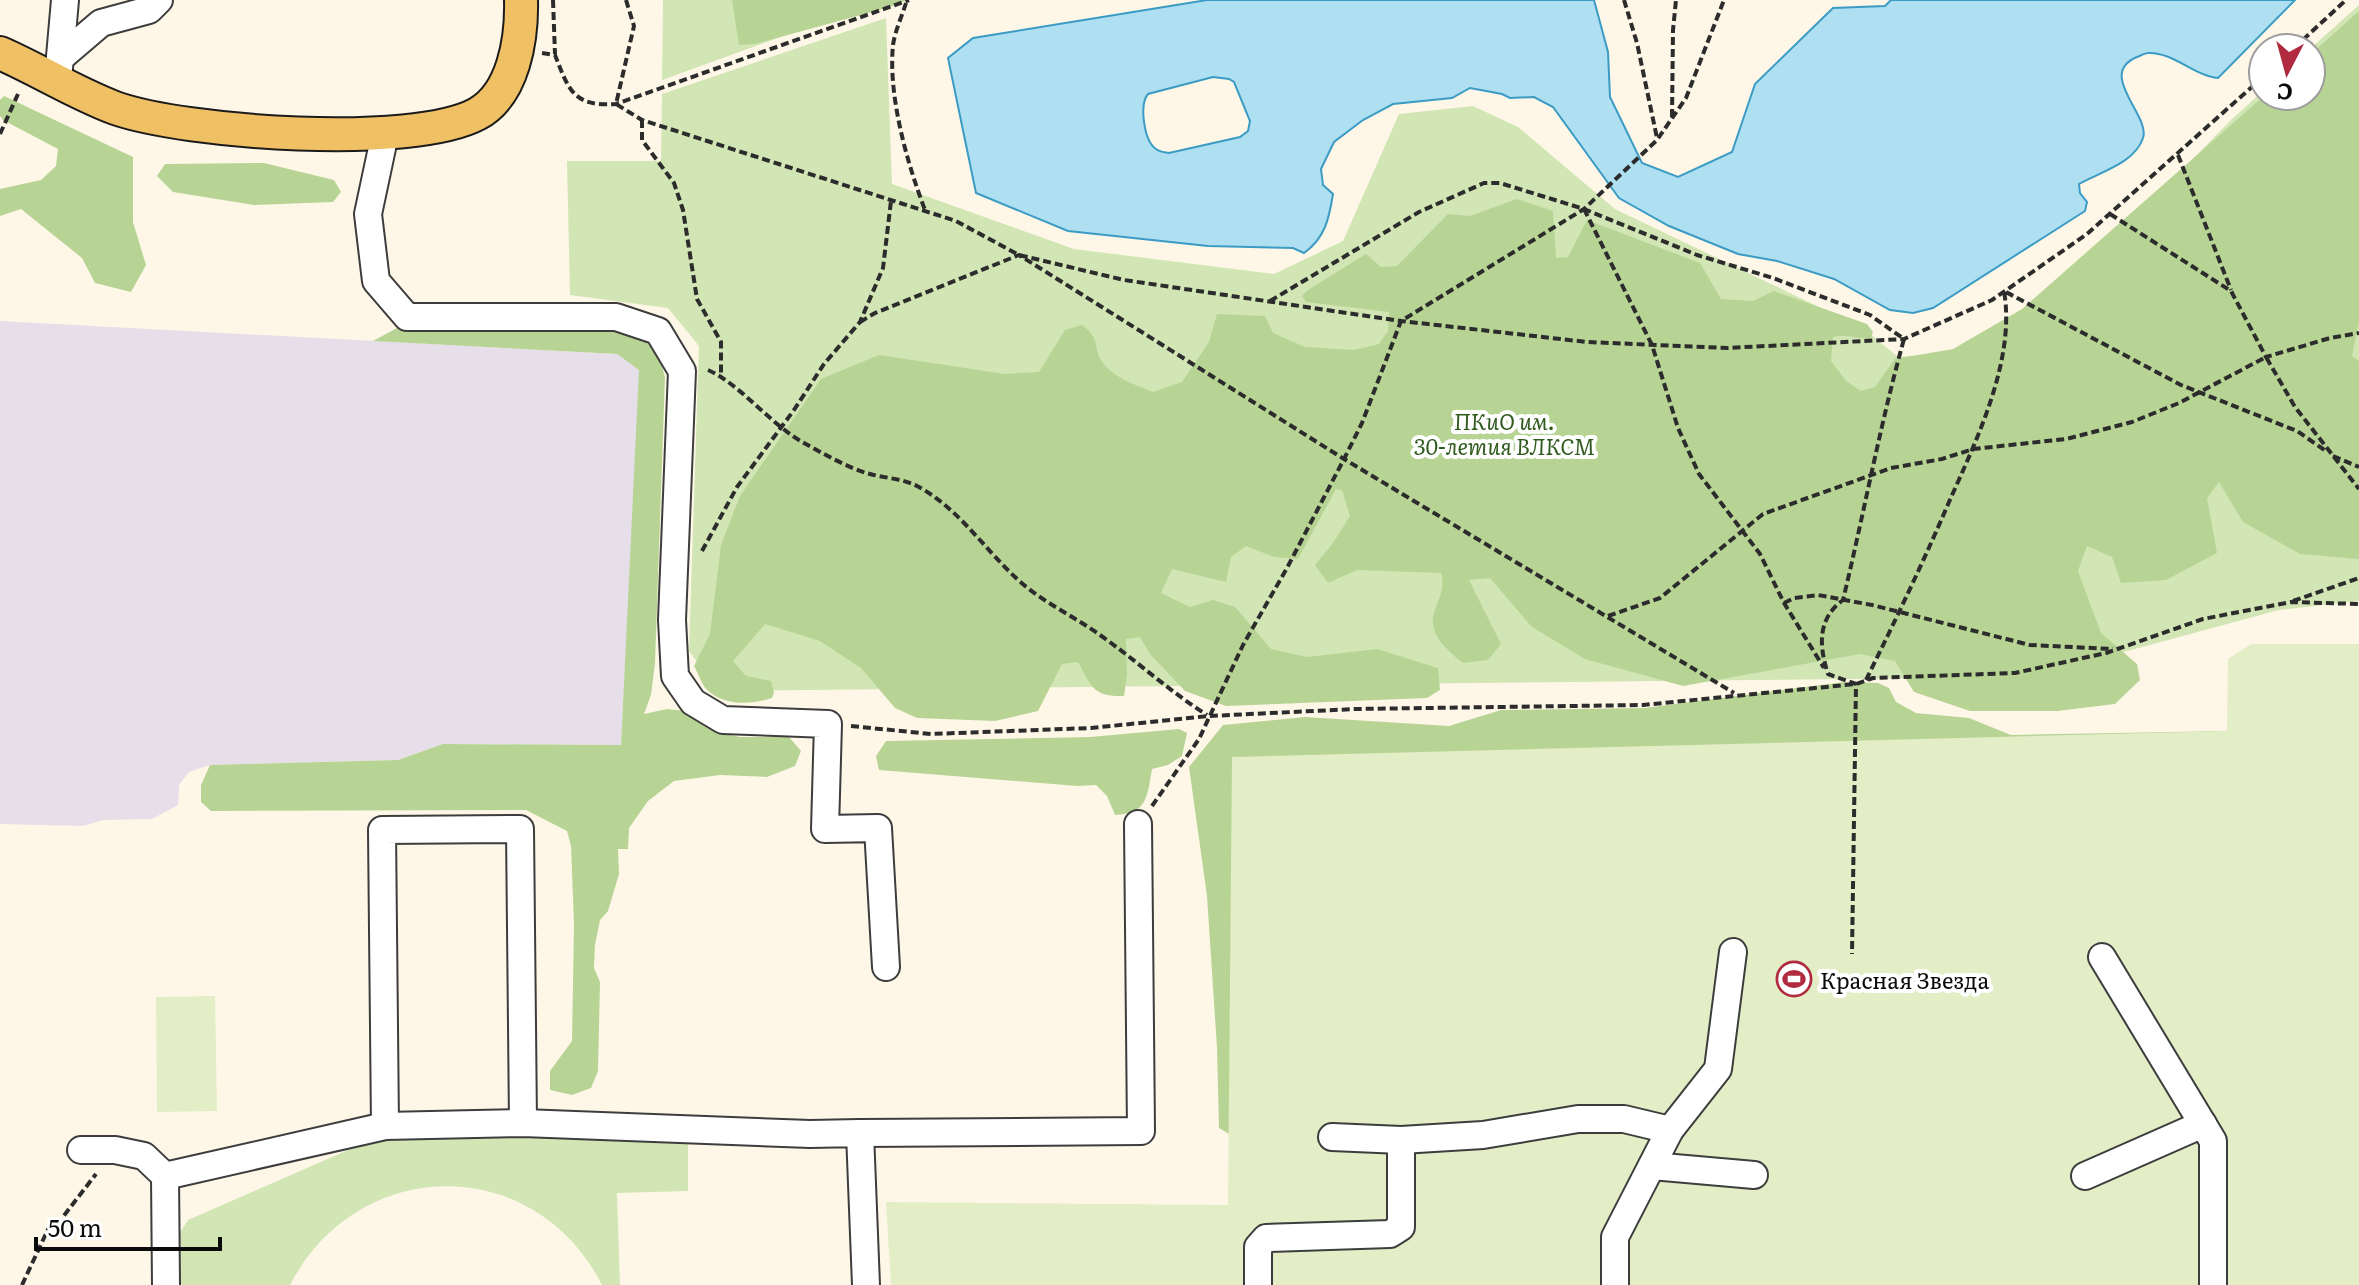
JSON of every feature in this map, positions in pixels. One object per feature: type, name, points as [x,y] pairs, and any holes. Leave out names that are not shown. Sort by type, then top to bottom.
[{"type":"main road","points":[[0,53],[49,69],[116,108],[162,121],[310,133],[385,134],[439,127],[479,113],[505,86],[518,49],[521,0]]},
{"type":"lane","points":[[49,69],[65,0]]},
{"type":"lane","points":[[49,69],[101,23],[149,10],[159,0]]},
{"type":"lane","points":[[385,134],[368,214],[376,281],[407,317],[616,317],[658,331],[679,365],[682,371],[672,620],[675,676],[693,702],[723,720],[828,724],[825,829],[878,828],[886,967]]},
{"type":"lane","points":[[165,1176],[385,1126],[523,1123],[810,1134],[1141,1131],[1138,824]]},
{"type":"lane","points":[[385,1126],[382,830],[520,829],[523,1123]]},
{"type":"lane","points":[[1615,1285],[1615,1237],[1670,1130],[1718,1069],[1733,952]]},
{"type":"lane","points":[[2102,957],[2213,1141],[2213,1285]]},
{"type":"lane","points":[[1332,1137],[1401,1140],[1483,1135],[1578,1119],[1624,1119],[1670,1130]]},
{"type":"lane","points":[[2085,1176],[2203,1124]]},
{"type":"lane","points":[[860,1133],[866,1285]]},
{"type":"lane","points":[[1258,1285],[1258,1247],[1266,1238],[1390,1234],[1401,1227],[1401,1140]]},
{"type":"lane","points":[[81,1150],[115,1150],[144,1156],[165,1176],[166,1285]]},
{"type":"lane","points":[[1652,1166],[1754,1175]]},
{"type":"path","points":[[553,0],[555,55],[565,82],[581,100],[596,106],[616,104],[908,1]]},
{"type":"path","points":[[616,104],[634,26],[626,0]]},
{"type":"path","points":[[1624,0],[1637,43],[1657,140]]},
{"type":"path","points":[[1672,118],[1676,0]]},
{"type":"path","points":[[1138,824],[1199,739],[1243,645],[1287,568],[1362,423],[1401,321],[1584,209],[1657,140],[1686,98],[1724,0]]},
{"type":"path","points":[[2311,32],[2346,0]]},
{"type":"path","points":[[908,1],[893,44],[896,102],[908,166],[925,210]]},
{"type":"path","points":[[518,49],[555,55]]},
{"type":"path","points":[[0,134],[49,69]]},
{"type":"path","points":[[860,322],[875,313],[1019,255],[1124,280],[1401,321],[1587,342],[1727,348],[1904,339],[1992,300],[2087,234],[2247,92]]},
{"type":"path","points":[[616,104],[642,120],[956,221],[1019,255],[1344,459],[1736,695]]},
{"type":"path","points":[[642,120],[642,140],[674,183],[683,210],[697,299],[721,342],[721,376]]},
{"type":"path","points":[[2178,155],[2231,291],[2266,357],[2295,407],[2359,489]]},
{"type":"path","points":[[1269,301],[1419,212],[1484,183],[1500,183],[1584,209],[1697,255],[1773,278],[1870,315],[1904,339]]},
{"type":"path","points":[[700,554],[737,487],[824,364],[860,322],[883,268],[891,201]]},
{"type":"path","points":[[1584,209],[1652,345],[1678,428],[1699,474],[1760,554],[1784,603],[1828,674],[1856,684]]},
{"type":"path","points":[[2110,214],[2231,291]]},
{"type":"path","points":[[2004,291],[2118,353],[2200,392],[2297,431],[2331,455],[2359,467]]},
{"type":"path","points":[[1866,680],[1973,449],[1992,396],[2008,311],[2004,291]]},
{"type":"path","points":[[1606,616],[1660,598],[1763,514],[1891,468],[1942,459],[1973,449],[2066,439],[2132,422],[2200,392],[2266,357],[2330,338],[2359,333]]},
{"type":"path","points":[[1828,674],[1820,640],[1824,622],[1832,608],[1843,600],[1861,526],[1869,476],[1904,339]]},
{"type":"path","points":[[679,365],[704,368],[721,376],[801,442],[867,473],[916,485],[951,511],[1015,578],[1050,606],[1082,623],[1125,653],[1173,694],[1209,716]]},
{"type":"path","points":[[828,724],[931,734],[1091,728],[1209,716],[1512,705],[1643,705],[1856,684],[1866,680],[2015,673],[2120,649],[2203,619],[2291,602],[2359,578]]},
{"type":"path","points":[[1784,603],[1794,598],[1818,595],[2030,645],[2120,649]]},
{"type":"path","points":[[2291,602],[2359,604]]},
{"type":"path","points":[[1852,954],[1856,684]]},
{"type":"path","points":[[22,1285],[50,1225],[59,1222],[115,1150]]},
{"type":"shaded area","points":[[0,321],[617,354],[640,370],[621,745],[443,744],[398,760],[210,765],[189,772],[179,785],[178,805],[152,819],[103,820],[83,826],[0,824]]},
{"type":"green space","points":[[663,0],[883,0],[662,80]]},
{"type":"green space","points":[[732,0],[907,0],[755,44],[739,45]]},
{"type":"green space","name":"ПКиО им. 30-летия ВЛКСМ","points":[[2359,5],[2359,601],[2279,610],[2031,677],[719,691],[689,651],[699,346],[668,308],[570,295],[567,161],[661,161],[662,94],[886,18],[892,184],[1074,249],[1274,274],[1343,241],[1399,114],[1473,106],[1518,127],[1615,209],[1863,328],[1898,357],[1953,352],[2024,310],[2112,242],[2247,106],[2247,112],[2327,112],[2327,34]]},
{"type":"green space","name":"ПКиО им. 30-летия ВЛКСМ","points":[[2359,11],[2359,321],[2352,356],[2359,361],[2359,559],[2300,554],[2243,522],[2219,482],[2207,498],[2217,553],[2166,580],[2121,583],[2112,557],[2087,546],[2078,571],[2101,633],[2137,664],[2140,680],[2115,704],[2057,711],[1970,711],[1914,692],[1895,661],[1860,654],[1683,686],[1585,659],[1532,627],[1490,578],[1469,580],[1501,644],[1488,660],[1463,663],[1440,640],[1433,626],[1442,587],[1441,573],[1357,570],[1328,583],[1315,565],[1350,516],[1342,490],[1336,489],[1298,559],[1274,557],[1246,546],[1231,557],[1226,582],[1172,569],[1161,593],[1190,607],[1213,600],[1235,607],[1271,649],[1307,657],[1377,649],[1438,668],[1440,690],[1427,698],[1226,706],[1185,691],[1150,654],[1140,637],[1126,639],[1124,696],[1106,695],[1095,689],[1078,662],[1062,664],[1038,711],[995,721],[917,718],[895,708],[861,668],[820,641],[765,624],[733,661],[746,676],[771,681],[772,698],[747,703],[722,699],[707,690],[694,666],[710,634],[721,545],[740,496],[821,379],[879,355],[1005,374],[1039,372],[1065,330],[1082,325],[1095,340],[1100,358],[1108,369],[1126,381],[1153,392],[1182,382],[1209,342],[1217,314],[1265,316],[1273,333],[1305,347],[1354,350],[1379,344],[1388,331],[1389,312],[1306,302],[1302,296],[1366,254],[1381,267],[1397,266],[1448,214],[1470,216],[1517,199],[1553,211],[1556,258],[1568,257],[1587,220],[1700,263],[1721,299],[1753,301],[1774,291],[1867,324],[1873,332],[1871,338],[1833,337],[1831,361],[1846,381],[1861,391],[1875,387],[1895,359],[1953,349],[2022,309],[2247,111],[2327,112],[2327,40]]},
{"type":"green space","points":[[4,96],[133,157],[133,222],[146,265],[131,292],[95,283],[82,258],[21,209],[0,216],[0,189],[41,180],[56,166],[58,149],[3,120],[0,100]]},
{"type":"green space","points":[[264,163],[334,180],[341,192],[333,202],[254,205],[173,192],[157,176],[165,164]]},
{"type":"green space","points":[[410,321],[620,328],[637,336],[655,351],[665,377],[655,663],[651,695],[644,714],[667,709],[687,711],[718,732],[740,737],[789,737],[801,751],[795,766],[767,777],[720,775],[674,781],[648,801],[629,828],[628,849],[618,849],[619,874],[608,911],[600,920],[595,945],[594,968],[600,982],[598,1071],[591,1088],[572,1095],[550,1090],[550,1071],[572,1041],[574,924],[571,846],[567,831],[526,810],[211,811],[201,802],[201,785],[210,765],[398,760],[443,744],[621,745],[639,370],[617,354],[373,341]]},
{"type":"green space","name":"Красная Звезда","points":[[2251,644],[2359,644],[2359,1285],[891,1285],[886,1202],[1228,1205],[1232,757],[2227,731],[2228,659]]},
{"type":"green space","points":[[1844,682],[1878,683],[1889,688],[1896,702],[1916,713],[1969,718],[2011,735],[2227,731],[1234,1137],[1219,1128],[1207,896],[1189,767],[1223,725],[1305,717],[1449,726],[1501,710],[1645,708]]},
{"type":"green space","points":[[1179,729],[1187,733],[1182,756],[1168,765],[1152,769],[1147,795],[1140,807],[1126,814],[1115,815],[1107,796],[1096,785],[879,770],[876,756],[886,741],[1090,737]]},
{"type":"green space","points":[[215,996],[217,1111],[157,1112],[156,997]]},
{"type":"green space","points":[[517,1132],[688,1141],[688,1191],[617,1193],[620,1285],[602,1285],[572,1242],[535,1211],[492,1192],[446,1186],[401,1193],[358,1211],[320,1242],[290,1285],[177,1285],[176,1239],[188,1220],[380,1136]]},
{"type":"water","points":[[1207,0],[1594,0],[1608,52],[1610,97],[1642,163],[1678,177],[1732,152],[1755,84],[1833,8],[1885,6],[1891,0],[2295,0],[2263,32],[2247,32],[2247,49],[2218,78],[2157,54],[2145,53],[2126,64],[2122,74],[2123,84],[2140,118],[2143,138],[2139,147],[2125,160],[2079,184],[2080,193],[2087,202],[2085,211],[1933,308],[1913,313],[1890,310],[1834,279],[1777,261],[1738,254],[1669,226],[1619,198],[1553,107],[1534,97],[1510,98],[1470,88],[1452,98],[1393,104],[1363,120],[1334,142],[1321,169],[1323,185],[1333,194],[1328,220],[1317,241],[1304,253],[1293,248],[1208,246],[1068,231],[976,193],[948,58],[973,38]],"holes":[[[1213,77],[1234,82],[1250,121],[1248,131],[1240,137],[1169,153],[1159,151],[1152,145],[1143,114],[1148,94]]]},
{"type":"place","name":"Красная Звезда","points":[[1794,979]]}]
